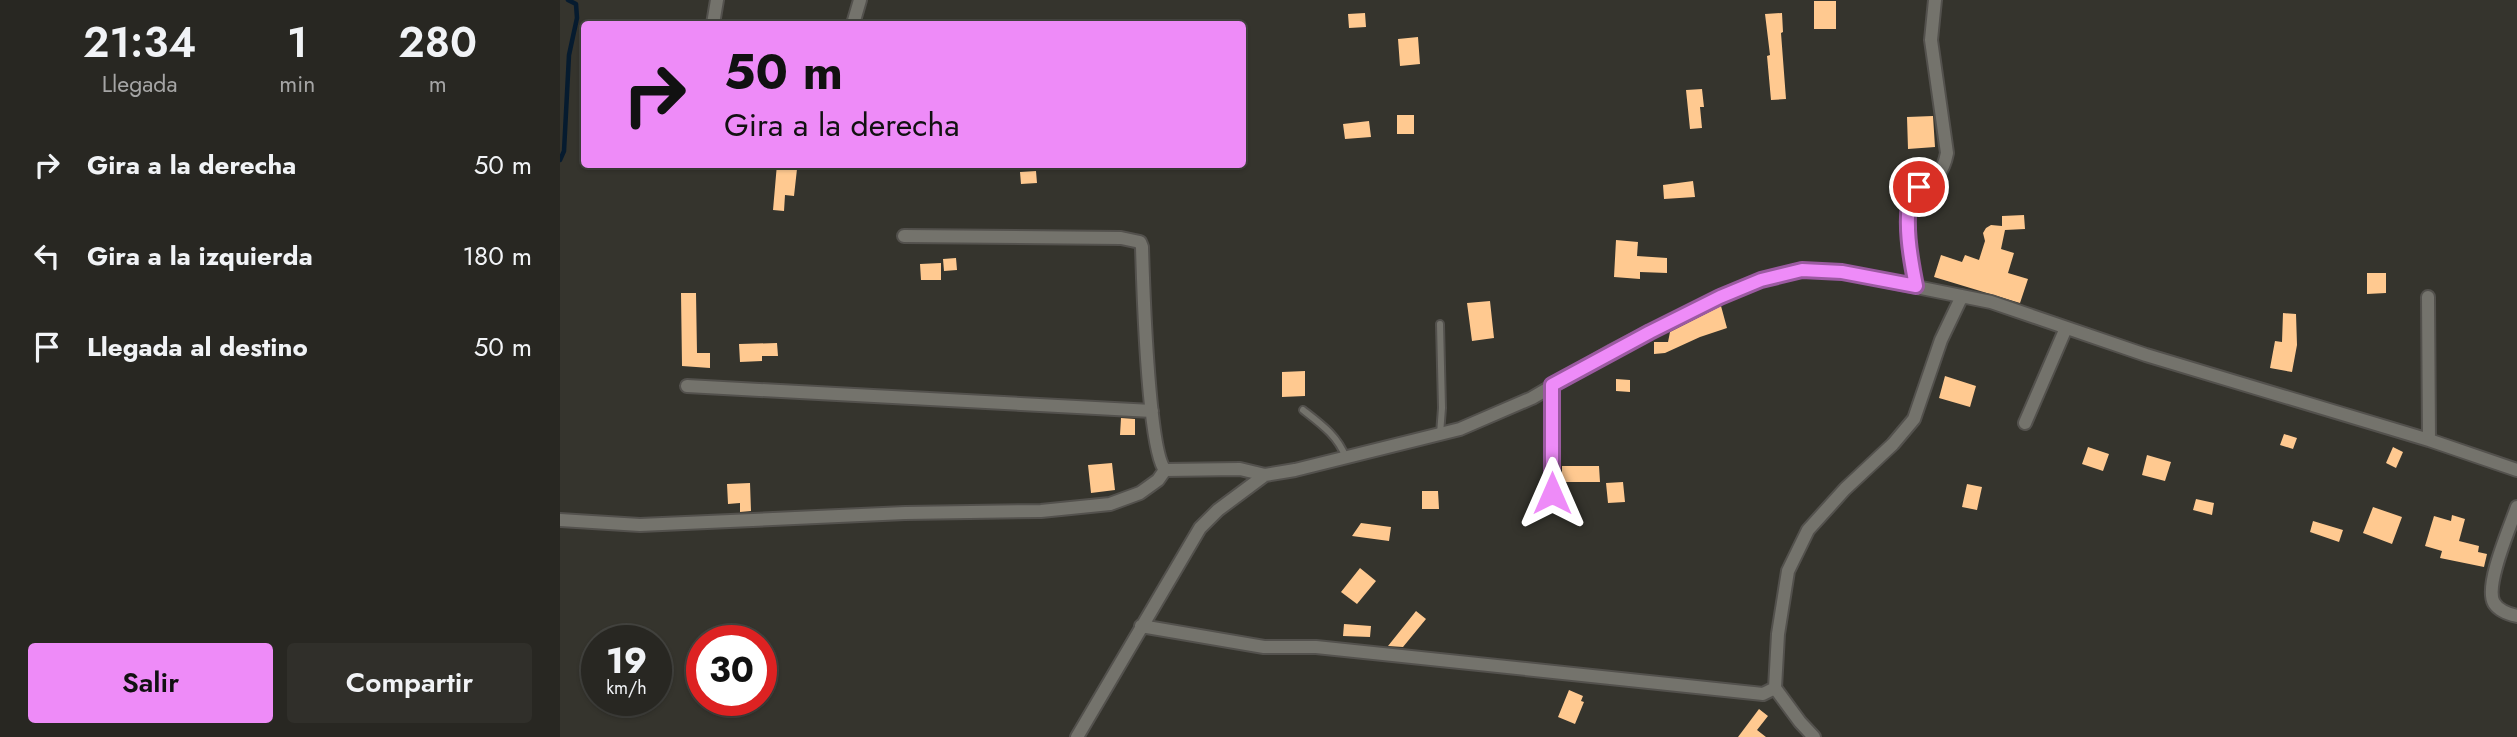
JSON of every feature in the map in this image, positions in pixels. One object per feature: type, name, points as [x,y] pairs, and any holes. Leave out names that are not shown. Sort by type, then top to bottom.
[{"type":"street","points":[[714,21],[718,0]]},
{"type":"street","points":[[854,21],[860,0]]},
{"type":"street","points":[[1916,286],[1911,260],[1908,203],[1911,192],[1939,175],[1945,165],[1947,153],[1931,40],[1935,0]]},
{"type":"street","points":[[904,236],[1121,239],[1140,242],[1152,411],[1158,455],[1165,470]]},
{"type":"street","points":[[1077,737],[1200,528],[1233,498],[1265,475],[1346,458],[1440,434],[1489,418],[1532,398],[1650,332],[1720,297],[1761,280],[1802,270],[1842,272],[1991,302],[2147,355],[2429,440],[2517,470]]},
{"type":"street","points":[[1814,737],[1775,688],[1778,634],[1788,571],[1808,530],[1914,419],[1941,340],[1962,296]]},
{"type":"street","points":[[2428,297],[2429,440]]},
{"type":"street","points":[[2025,423],[2066,328]]},
{"type":"street","points":[[1552,385],[1552,493]]},
{"type":"street","points":[[687,386],[1152,411]]},
{"type":"street","points":[[1165,470],[1240,469],[1265,475]]},
{"type":"street","points":[[560,520],[640,525],[905,513],[1041,511],[1110,504],[1140,493],[1158,480],[1165,470]]},
{"type":"street","points":[[2517,507],[2491,585],[2492,600],[2500,610],[2517,617]]},
{"type":"street","points":[[1141,626],[1264,647],[1316,647],[1763,694],[1775,688]]},
{"type":"lane","points":[[1440,324],[1440,434]]},
{"type":"lane","points":[[1303,410],[1325,430],[1335,435],[1346,458]]},
{"type":"building","points":[[1814,1],[1836,1],[1836,29],[1814,29]]},
{"type":"building","points":[[1365,13],[1366,27],[1349,28],[1348,14]]},
{"type":"building","points":[[1782,13],[1786,99],[1771,100],[1767,56],[1770,55],[1765,14]]},
{"type":"building","points":[[1418,37],[1420,64],[1400,66],[1398,39]]},
{"type":"building","points":[[1702,89],[1702,128],[1690,129],[1686,90]]},
{"type":"building","points":[[1397,115],[1414,115],[1414,134],[1397,134]]},
{"type":"building","points":[[1933,116],[1935,147],[1908,149],[1907,117]]},
{"type":"building","points":[[1369,121],[1371,137],[1345,139],[1343,124]]},
{"type":"building","points":[[777,168],[797,169],[794,196],[785,195],[784,211],[773,210]]},
{"type":"building","points":[[1036,171],[1037,183],[1021,184],[1020,172]]},
{"type":"building","points":[[1693,181],[1695,197],[1664,199],[1663,185]]},
{"type":"building","points":[[2024,215],[2025,229],[2005,230],[2001,249],[2014,253],[2008,273],[2028,279],[2020,303],[1934,277],[1941,255],[1962,262],[1965,255],[1979,260],[1986,228],[1991,225],[2002,226],[2002,216]]},
{"type":"building","points":[[1616,240],[1638,242],[1637,256],[1667,258],[1667,273],[1640,272],[1640,279],[1614,277]]},
{"type":"building","points":[[956,258],[957,270],[944,271],[943,259]]},
{"type":"building","points":[[941,263],[941,280],[921,280],[920,264]]},
{"type":"building","points":[[2367,273],[2386,273],[2386,293],[2367,294]]},
{"type":"building","points":[[681,293],[696,293],[697,353],[710,353],[710,368],[682,366]]},
{"type":"building","points":[[1490,301],[1494,338],[1472,341],[1467,303]]},
{"type":"building","points":[[1721,306],[1727,328],[1665,353],[1654,354],[1654,342],[1668,342],[1670,332]]},
{"type":"building","points":[[2283,313],[2296,314],[2297,345],[2292,372],[2270,368],[2275,341],[2282,342]]},
{"type":"building","points":[[777,343],[778,356],[762,356],[762,361],[740,362],[739,344]]},
{"type":"building","points":[[1305,371],[1305,396],[1282,397],[1282,372]]},
{"type":"building","points":[[1945,376],[1976,386],[1970,407],[1939,398]]},
{"type":"building","points":[[1616,379],[1630,380],[1630,392],[1616,391]]},
{"type":"building","points":[[1121,418],[1135,419],[1135,435],[1120,435]]},
{"type":"building","points":[[2284,434],[2297,438],[2293,449],[2280,445]]},
{"type":"building","points":[[2088,447],[2109,454],[2103,471],[2082,464]]},
{"type":"building","points":[[2393,447],[2403,452],[2396,468],[2386,463]]},
{"type":"building","points":[[2147,455],[2171,462],[2165,481],[2142,475]]},
{"type":"building","points":[[1112,463],[1115,490],[1091,493],[1088,465]]},
{"type":"building","points":[[1562,466],[1599,466],[1600,482],[1562,482]]},
{"type":"building","points":[[1623,482],[1625,502],[1608,503],[1606,483]]},
{"type":"building","points":[[750,483],[751,511],[740,512],[740,503],[728,504],[727,484]]},
{"type":"building","points":[[1967,484],[1982,487],[1977,510],[1962,507]]},
{"type":"building","points":[[1422,491],[1438,491],[1439,509],[1422,509]]},
{"type":"building","points":[[2196,499],[2214,503],[2212,515],[2193,510]]},
{"type":"building","points":[[2373,507],[2402,517],[2392,544],[2363,533]]},
{"type":"building","points":[[2452,515],[2465,519],[2459,541],[2479,546],[2478,552],[2487,554],[2484,567],[2440,558],[2442,551],[2425,546],[2434,516],[2451,521]]},
{"type":"building","points":[[2313,521],[2343,530],[2339,542],[2310,532]]},
{"type":"building","points":[[1361,523],[1391,527],[1389,541],[1352,536]]},
{"type":"building","points":[[1360,568],[1376,581],[1357,604],[1341,592]]},
{"type":"building","points":[[1416,611],[1426,619],[1403,647],[1388,646]]},
{"type":"building","points":[[1344,624],[1371,626],[1370,637],[1343,636]]},
{"type":"building","points":[[1569,690],[1583,696],[1581,701],[1584,702],[1575,724],[1558,717]]},
{"type":"building","points":[[1759,709],[1768,716],[1757,730],[1766,737],[1738,737]]},
{"type":"waterway","points":[[560,160],[564,151],[569,55],[577,18],[576,4],[568,0]]},
{"type":"route","points":[[1552,493],[1552,385],[1612,351],[1720,297],[1761,280],[1802,270],[1842,272],[1916,286],[1911,260],[1908,203],[1911,192],[1919,187]]}]
